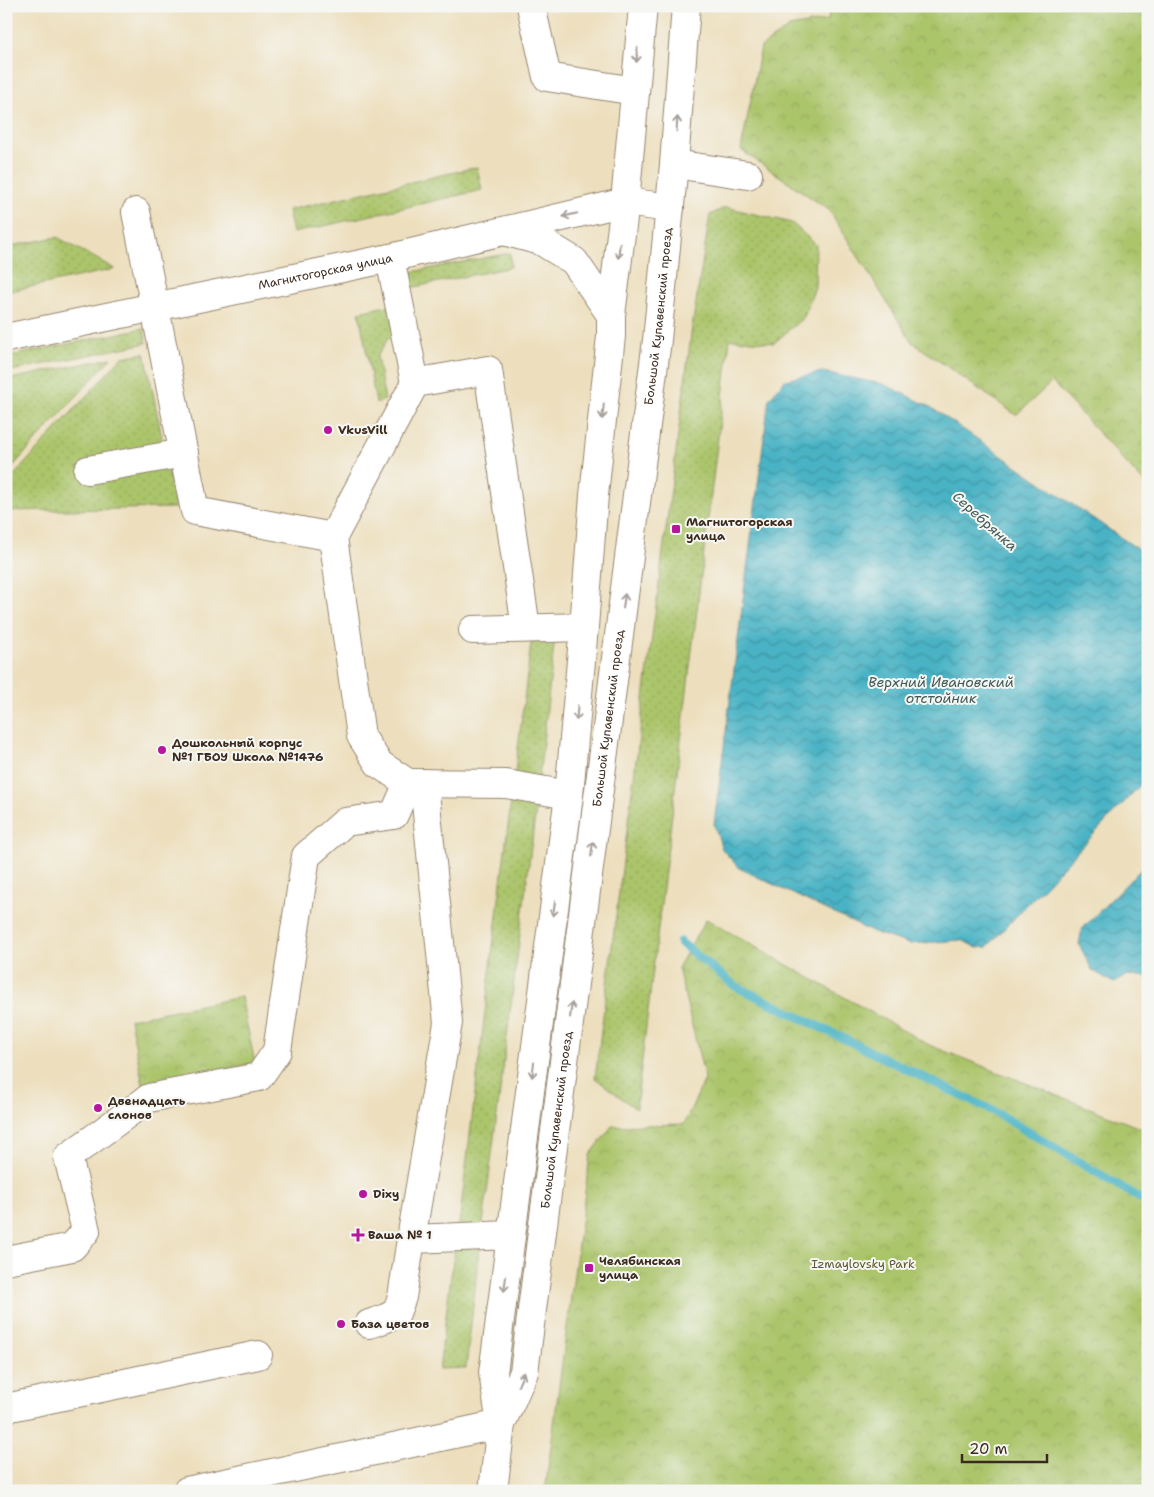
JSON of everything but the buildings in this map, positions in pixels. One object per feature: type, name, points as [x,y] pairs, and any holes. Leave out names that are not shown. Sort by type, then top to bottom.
[{"type":"main road","points":[[531,6],[547,77],[635,91]]},
{"type":"main road","name":"Большой Купавенский проезд","points":[[493,1491],[501,1424],[493,1374],[569,795],[594,495],[611,336],[611,315],[625,202],[642,6]]},
{"type":"main road","name":"Большой Купавенский проезд","points":[[501,1424],[524,1372],[656,350],[674,164],[686,6]]},
{"type":"main road","points":[[674,164],[748,175]]},
{"type":"main road","points":[[503,232],[625,202],[670,208]]},
{"type":"main road","points":[[136,212],[195,511],[333,537]]},
{"type":"main road","name":"Магнитогорская улица","points":[[6,338],[390,258],[503,232],[541,241],[574,261],[611,315]]},
{"type":"main road","points":[[390,258],[415,384],[333,537],[361,736],[379,764],[416,783],[506,784],[569,795]]},
{"type":"main road","points":[[415,384],[488,370],[526,628]]},
{"type":"main road","points":[[88,470],[184,453]]},
{"type":"main road","points":[[474,630],[584,627]]},
{"type":"main road","points":[[369,1324],[396,1313],[402,1297],[410,1239],[448,1023],[416,783]]},
{"type":"main road","points":[[6,1260],[72,1246],[86,1231],[68,1157],[148,1098],[259,1078],[277,1051],[306,856],[345,822],[394,815],[416,783]]},
{"type":"main road","points":[[410,1239],[511,1236]]},
{"type":"main road","points":[[6,1408],[258,1355]]},
{"type":"main road","points":[[187,1491],[501,1424]]},
{"type":"green space","points":[[830,6],[1148,6],[1148,487],[1052,382],[1016,415],[912,342],[829,210],[741,150],[761,47],[789,27],[828,20]]},
{"type":"green space","points":[[477,167],[482,190],[293,233],[288,210]]},
{"type":"green space","points":[[726,207],[792,223],[816,245],[815,287],[804,317],[774,343],[730,339],[636,1109],[595,1078],[692,327],[710,215]]},
{"type":"green space","points":[[57,237],[115,269],[6,292],[6,247]]},
{"type":"green space","points":[[510,253],[511,267],[405,289],[401,274]]},
{"type":"green space","points":[[391,305],[396,334],[387,340],[377,357],[385,400],[376,403],[359,312]]},
{"type":"green space","points":[[144,328],[147,343],[6,372],[6,357]]},
{"type":"green space","points":[[145,353],[176,508],[6,511],[6,484],[122,357]]},
{"type":"green space","points":[[111,358],[6,474],[6,380]]},
{"type":"green space","points":[[532,635],[555,637],[538,787],[514,780]]},
{"type":"green space","points":[[512,793],[537,801],[482,1232],[458,1232]]},
{"type":"green space","name":"Izmaylovsky Park","points":[[706,919],[929,1045],[1148,1131],[1148,1491],[545,1491],[590,1155],[612,1126],[684,1124],[705,1079],[678,968]]},
{"type":"green space","points":[[241,997],[255,1063],[143,1085],[130,1019]]},
{"type":"green space","points":[[455,1245],[480,1246],[466,1368],[439,1369]]},
{"type":"water","name":"Верхний Ивановский отстойник","points":[[822,372],[883,384],[929,406],[1148,556],[1148,777],[987,947],[977,948],[962,940],[909,944],[870,931],[739,868],[722,849],[714,824],[769,399],[785,380]]},
{"type":"water","points":[[1148,862],[1148,977],[1128,975],[1114,983],[1092,970],[1079,944],[1082,929]]},
{"type":"waterway","points":[[680,942],[735,986],[993,1111],[1148,1203]]},
{"type":"place","name":"VkusVill","points":[[328,430]]},
{"type":"place","name":"Магнитогорская улица","points":[[676,529]]},
{"type":"place","name":"Дошкольный корпус №1 ГБОУ Школа №1476","points":[[162,750]]},
{"type":"place","name":"Двенадцать слонов","points":[[98,1108]]},
{"type":"place","name":"Dixy","points":[[363,1194]]},
{"type":"place","name":"Ваша № 1","points":[[358,1235]]},
{"type":"place","name":"Челябинская улица","points":[[589,1268]]},
{"type":"place","name":"База цветов","points":[[341,1324]]},
{"type":"water label","name":"Серебрянка","points":[[985,521]]}]
